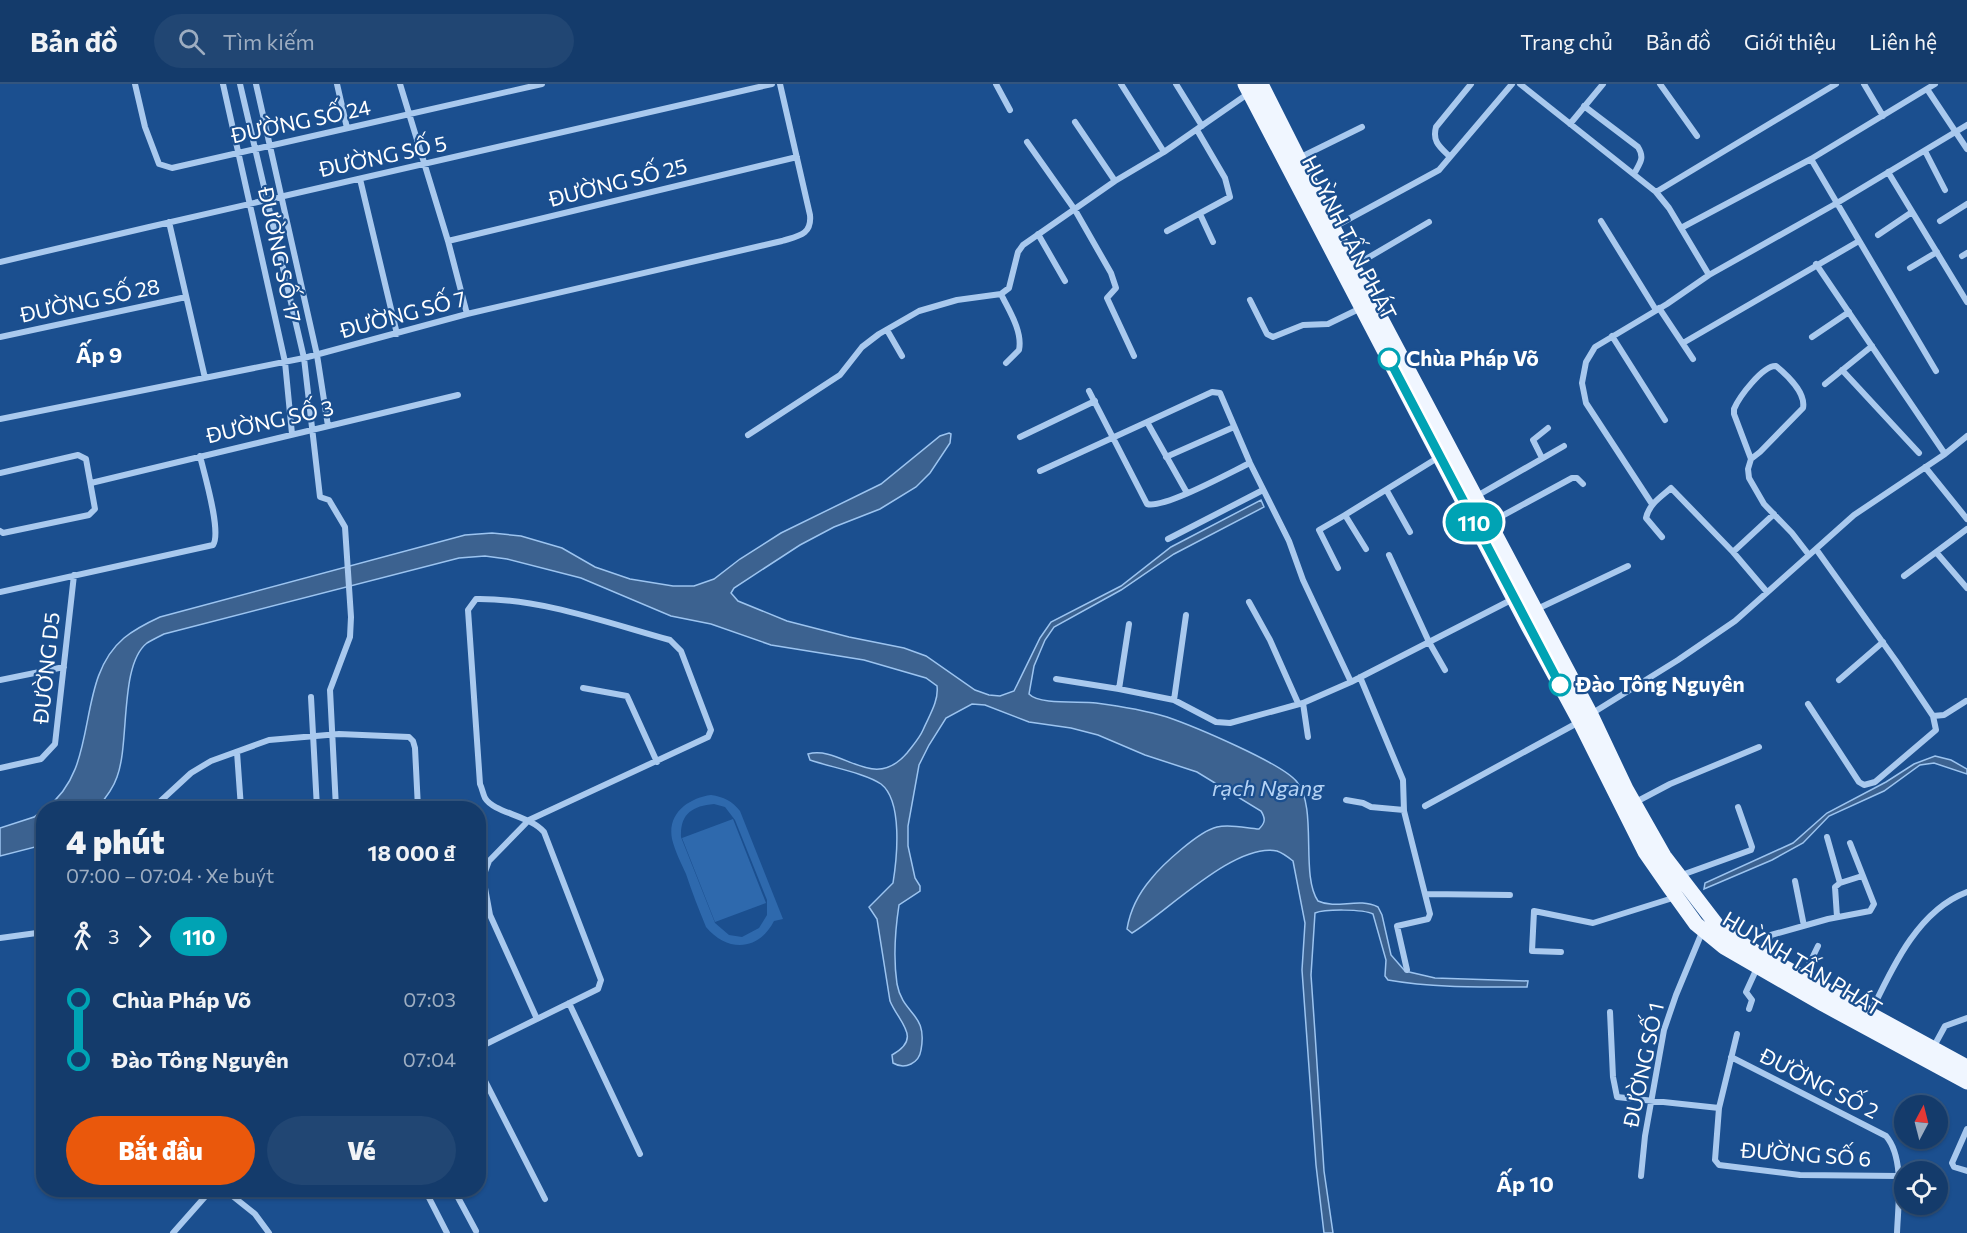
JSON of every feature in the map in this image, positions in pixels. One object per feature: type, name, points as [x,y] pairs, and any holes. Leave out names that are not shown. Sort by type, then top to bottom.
[{"type":"main road","name":"HUỲNH TẤN PHÁT","points":[[1252,87],[1298,158],[1353,266],[1440,457],[1513,599],[1664,856],[1717,925],[1747,947],[1762,963],[1967,1082]]},
{"type":"main road","name":"HUỲNH TẤN PHÁT","points":[[1252,87],[1362,308],[1475,497],[1535,611],[1645,852],[1676,897],[1696,924],[1724,947],[1803,978],[1967,1067]]},
{"type":"street","name":"ĐƯỜNG SỐ 24","points":[[135,84],[145,127],[159,164],[172,168],[542,84]]},
{"type":"street","name":"ĐƯỜNG SỐ 17","points":[[223,84],[285,362],[292,434]]},
{"type":"street","name":"ĐƯỜNG SỐ 17","points":[[240,84],[304,358],[311,430]]},
{"type":"street","points":[[256,84],[317,354],[328,426]]},
{"type":"street","points":[[337,84],[347,128]]},
{"type":"street","points":[[400,84],[448,241],[467,314]]},
{"type":"street","name":"ĐƯỜNG SỐ 5","points":[[0,262],[251,202],[425,165],[772,84]]},
{"type":"street","points":[[780,84],[797,157]]},
{"type":"street","points":[[996,84],[1010,110]]},
{"type":"street","points":[[1121,84],[1164,152]]},
{"type":"street","points":[[1167,231],[1230,198],[1231,195],[1226,178],[1176,84]]},
{"type":"street","points":[[1450,157],[1435,142],[1436,127],[1471,84]]},
{"type":"street","points":[[1333,228],[1439,170],[1512,84]]},
{"type":"street","points":[[1520,84],[1656,192],[1682,228],[1709,275]]},
{"type":"street","points":[[1570,124],[1603,84]]},
{"type":"street","points":[[1660,84],[1697,136]]},
{"type":"street","points":[[1656,192],[1836,84]]},
{"type":"street","points":[[1864,84],[1883,116]]},
{"type":"street","points":[[1682,228],[1811,159],[1935,84]]},
{"type":"street","points":[[747,435],[840,375],[862,347],[888,330],[932,306],[1001,294],[1010,285],[1020,248],[1115,181],[1199,128],[1252,87]]},
{"type":"street","points":[[1927,89],[1967,149]]},
{"type":"street","points":[[1584,106],[1638,147],[1643,159],[1634,174]]},
{"type":"street","points":[[1075,122],[1115,181]]},
{"type":"street","points":[[1652,504],[1586,403],[1582,383],[1586,362],[1595,347],[1709,275],[1837,203],[1967,125]]},
{"type":"street","points":[[1298,158],[1362,127]]},
{"type":"street","points":[[1027,142],[1075,210],[1111,273],[1116,288],[1107,298],[1134,356]]},
{"type":"street","points":[[1925,151],[1945,190]]},
{"type":"street","name":"ĐƯỜNG SỐ 7","points":[[0,419],[304,358],[467,314],[804,234],[809,228],[810,215],[797,157]]},
{"type":"street","name":"ĐƯỜNG SỐ 25","points":[[448,241],[797,157]]},
{"type":"street","points":[[1811,159],[1936,371]]},
{"type":"street","points":[[1888,172],[1967,302]]},
{"type":"street","points":[[360,179],[397,334]]},
{"type":"street","points":[[1940,221],[1967,204]]},
{"type":"street","points":[[1878,235],[1912,212]]},
{"type":"street","points":[[1200,214],[1213,242]]},
{"type":"street","points":[[1601,221],[1693,359]]},
{"type":"street","points":[[168,222],[205,378]]},
{"type":"street","points":[[1353,266],[1429,222]]},
{"type":"street","points":[[1038,234],[1065,281]]},
{"type":"street","points":[[1683,343],[1859,241]]},
{"type":"street","points":[[1910,268],[1937,252]]},
{"type":"street","points":[[1816,264],[1945,454]]},
{"type":"street","points":[[1001,294],[1015,324],[1020,346],[1006,363]]},
{"type":"street","name":"ĐƯỜNG SỐ 28","points":[[0,337],[186,297]]},
{"type":"street","points":[[1250,300],[1267,334],[1273,337],[1304,325],[1328,324],[1362,308]]},
{"type":"street","points":[[1812,337],[1849,312]]},
{"type":"street","points":[[888,330],[902,356]]},
{"type":"street","points":[[1612,336],[1665,420]]},
{"type":"street","points":[[1825,384],[1872,346]]},
{"type":"street","points":[[1751,459],[1734,409],[1764,369],[1772,365],[1776,366],[1801,394],[1804,402],[1803,408],[1751,459],[1748,469],[1749,478],[1764,504],[1809,555]]},
{"type":"street","points":[[1842,370],[1919,453]]},
{"type":"street","points":[[1089,391],[1147,504],[1157,504],[1187,493],[1250,463]]},
{"type":"street","points":[[1040,471],[1216,391],[1220,393],[1351,682]]},
{"type":"street","name":"ĐƯỜNG SỐ 3","points":[[91,483],[458,395]]},
{"type":"street","points":[[1020,436],[1095,401]]},
{"type":"street","points":[[1147,422],[1187,493]]},
{"type":"street","points":[[1166,456],[1234,427]]},
{"type":"street","points":[[1542,458],[1533,440],[1548,428]]},
{"type":"street","points":[[311,430],[320,497],[329,500],[345,527],[351,617],[350,637],[330,690],[336,801]]},
{"type":"street","points":[[1425,806],[1585,718],[1703,643],[1735,621],[1854,515],[1945,454],[1967,436]]},
{"type":"street","points":[[1475,497],[1564,446]]},
{"type":"street","points":[[0,473],[78,455],[86,459],[95,509],[89,514],[3,533],[0,531]]},
{"type":"street","points":[[0,592],[209,547],[216,542],[216,531],[200,456]]},
{"type":"street","points":[[1338,568],[1319,530],[1440,457]]},
{"type":"street","points":[[1925,466],[1967,519]]},
{"type":"street","points":[[1488,523],[1572,478],[1577,478],[1583,484]]},
{"type":"street","points":[[1662,537],[1646,518],[1652,504],[1671,488],[1733,552],[1767,592]]},
{"type":"street","points":[[1168,539],[1263,490]]},
{"type":"street","points":[[1387,491],[1410,532]]},
{"type":"street","points":[[1733,552],[1774,514]]},
{"type":"street","points":[[1345,515],[1366,549]]},
{"type":"street","points":[[1904,576],[1967,529]]},
{"type":"street","points":[[1808,704],[1859,782],[1864,785],[1875,783],[1936,730],[1932,716],[1883,642],[1816,549]]},
{"type":"street","points":[[1936,552],[1967,588]]},
{"type":"street","points":[[1389,555],[1429,642],[1445,670]]},
{"type":"street","points":[[1535,611],[1628,566]]},
{"type":"street","name":"ĐƯỜNG D5","points":[[0,768],[41,759],[55,744],[74,575]]},
{"type":"street","points":[[486,867],[489,861],[529,820],[708,737],[710,728],[681,651],[676,644],[670,640],[526,602],[476,599],[468,610],[480,784],[485,798],[494,806],[529,820],[547,837],[601,980],[598,989],[486,1044]]},
{"type":"street","points":[[1056,680],[1174,700],[1216,722],[1224,723],[1301,703],[1351,682],[1513,599]]},
{"type":"street","points":[[1249,603],[1301,703],[1308,738]]},
{"type":"street","points":[[1174,700],[1186,615]]},
{"type":"street","points":[[1119,689],[1129,624]]},
{"type":"street","points":[[1839,680],[1883,642]]},
{"type":"street","points":[[0,680],[64,667]]},
{"type":"street","points":[[1360,677],[1404,780],[1404,810],[1430,914],[1428,919],[1397,926],[1407,970]]},
{"type":"street","points":[[583,688],[627,696],[657,762]]},
{"type":"street","points":[[311,697],[317,801]]},
{"type":"street","points":[[1932,716],[1944,715],[1966,701]]},
{"type":"street","points":[[161,801],[191,773],[211,761],[270,740],[331,734],[409,736],[415,748],[418,801]]},
{"type":"street","points":[[1634,803],[1670,784],[1759,747]]},
{"type":"street","points":[[237,752],[240,801]]},
{"type":"street","points":[[1346,800],[1363,802],[1371,807],[1404,810]]},
{"type":"street","points":[[1679,876],[1751,850],[1752,847],[1738,807]]},
{"type":"street","points":[[1827,837],[1840,883]]},
{"type":"street","points":[[1749,1009],[1752,1000],[1746,991],[1762,963],[1771,935],[1837,917],[1870,911],[1873,908],[1874,904],[1850,843]]},
{"type":"street","points":[[1837,917],[1834,889],[1840,883],[1862,876]]},
{"type":"street","points":[[1795,881],[1804,926]]},
{"type":"street","points":[[1870,1015],[1890,974],[1914,937],[1938,908],[1953,897],[1967,892]]},
{"type":"street","points":[[1426,894],[1510,895]]},
{"type":"street","points":[[1561,952],[1532,951],[1534,911],[1593,923],[1676,897]]},
{"type":"street","points":[[486,898],[490,915],[537,1019]]},
{"type":"street","name":"ĐƯỜNG SỐ 1","points":[[1641,1176],[1664,1030],[1703,930]]},
{"type":"street","points":[[0,938],[36,933]]},
{"type":"street","points":[[1803,978],[1818,946]]},
{"type":"street","points":[[569,1003],[640,1154]]},
{"type":"street","points":[[1610,1012],[1613,1077],[1617,1097],[1719,1108],[1737,1034]]},
{"type":"street","points":[[1932,1049],[1945,1026],[1967,1018]]},
{"type":"street","name":"ĐƯỜNG SỐ 2","points":[[1731,1057],[1886,1136],[1895,1150],[1896,1161]]},
{"type":"street","points":[[486,1083],[545,1199]]},
{"type":"street","name":"ĐƯỜNG SỐ 6","points":[[1719,1108],[1715,1160],[1719,1165],[1800,1175],[1894,1176]]},
{"type":"street","points":[[1967,1129],[1952,1163],[1954,1167],[1967,1171]]},
{"type":"street","points":[[173,1233],[205,1197]]},
{"type":"street","points":[[234,1197],[255,1214],[269,1233]]},
{"type":"street","points":[[429,1197],[447,1233]]},
{"type":"street","points":[[458,1197],[476,1231]]},
{"type":"street","points":[[1898,1215],[1898,1233]]},
{"type":"shaded area","points":[[711,795],[724,798],[740,811],[783,919],[774,921],[760,939],[751,943],[742,945],[723,941],[706,927],[673,843],[671,830],[676,814],[688,803]],"holes":[[[714,804],[725,807],[735,820],[767,900],[767,915],[759,928],[742,937],[729,935],[715,923],[681,837],[685,817],[694,809]]]},
{"type":"shaded area","points":[[733,819],[766,903],[715,922],[682,838]]},
{"type":"water","name":"rạch Ngang","points":[[951,434],[950,443],[930,473],[916,487],[880,509],[834,527],[800,545],[734,588],[731,593],[738,601],[787,621],[904,648],[926,656],[975,690],[1000,696],[1014,691],[1040,638],[1051,622],[1121,586],[1171,547],[1261,500],[1264,507],[1174,554],[1121,590],[1054,627],[1045,640],[1034,666],[1029,694],[1041,700],[1105,704],[1167,717],[1216,737],[1274,765],[1297,782],[1303,794],[1307,808],[1310,875],[1318,901],[1333,904],[1363,903],[1378,907],[1391,955],[1405,971],[1435,978],[1528,981],[1527,987],[1492,987],[1440,986],[1388,980],[1385,976],[1386,960],[1373,914],[1344,910],[1315,913],[1311,975],[1324,1171],[1333,1233],[1324,1233],[1316,1165],[1302,970],[1305,923],[1293,861],[1277,851],[1260,851],[1242,857],[1222,867],[1132,933],[1127,929],[1128,922],[1139,896],[1156,873],[1181,849],[1217,827],[1259,829],[1264,819],[1261,811],[1197,772],[1145,755],[1098,735],[1071,728],[1029,722],[985,705],[972,704],[946,718],[929,745],[919,765],[908,826],[908,846],[920,891],[899,905],[896,934],[897,984],[904,1002],[918,1021],[922,1038],[920,1055],[915,1062],[906,1066],[893,1063],[892,1055],[901,1049],[907,1036],[903,1023],[890,1001],[877,919],[869,907],[893,883],[897,830],[893,803],[881,784],[857,773],[810,760],[808,754],[821,753],[870,769],[882,769],[894,764],[918,739],[933,708],[937,686],[926,678],[864,660],[771,645],[711,624],[671,616],[581,578],[507,559],[485,556],[459,558],[164,634],[147,643],[138,654],[132,668],[121,762],[111,790],[103,801],[53,801],[63,791],[75,770],[98,677],[108,656],[128,635],[160,617],[465,535],[492,533],[521,536],[562,548],[595,567],[630,579],[673,586],[694,586],[714,579],[781,533],[881,484],[940,436]]},
{"type":"water","points":[[1935,756],[1951,760],[1967,769],[1967,774],[1934,763],[1920,765],[1884,791],[1829,816],[1803,843],[1772,860],[1704,889],[1705,883],[1793,843],[1827,813],[1886,782],[1914,764]]},
{"type":"water","points":[[36,815],[36,847],[0,856],[0,828]]},
{"type":"bus line","name":"110","points":[[1389,359],[1527,626],[1560,685]]},
{"type":"place","name":"Chùa Pháp Võ","points":[[1389,359]]},
{"type":"place","name":"Đào Tông Nguyên","points":[[1560,685]]},
{"type":"district","name":"Ấp 9","points":[[99,355]]},
{"type":"district","name":"Ấp 10","points":[[1525,1184]]}]
